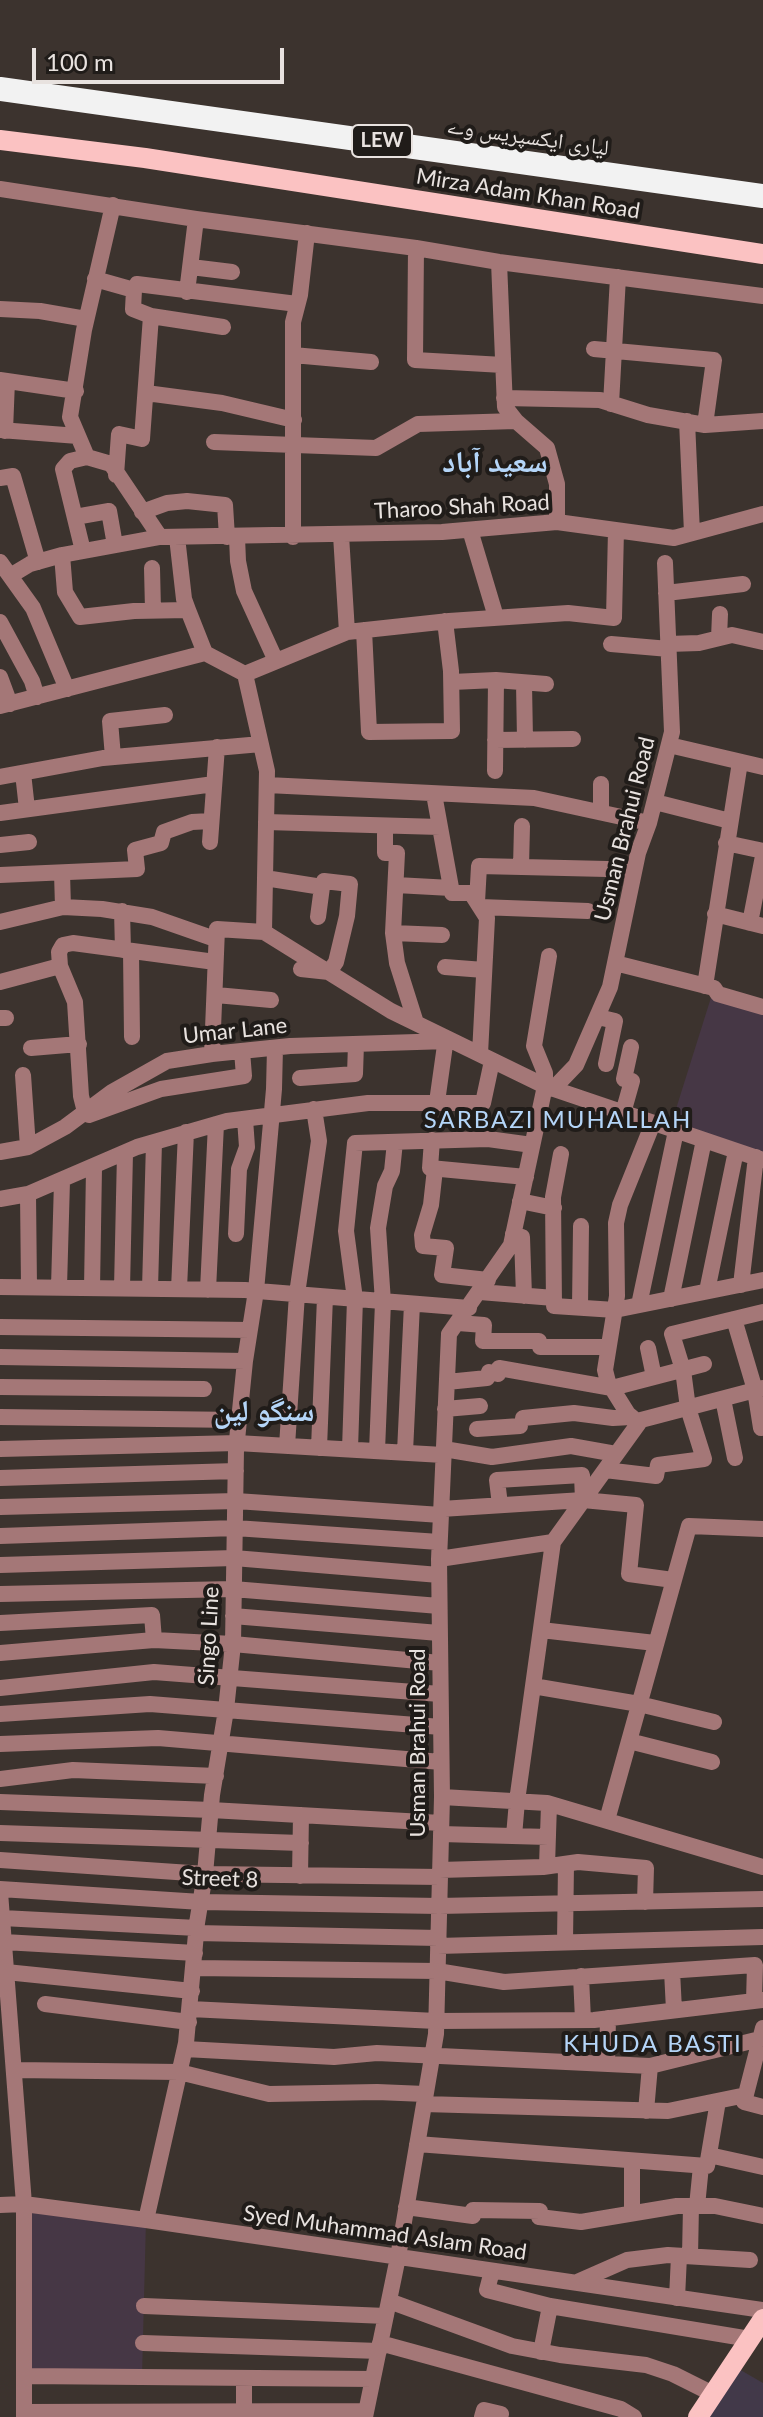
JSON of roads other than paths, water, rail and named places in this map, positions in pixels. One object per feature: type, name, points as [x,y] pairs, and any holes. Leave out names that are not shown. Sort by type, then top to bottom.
[{"type":"highway","name":"لیاری ایکسپریس وے","points":[[0,89],[763,196]]},
{"type":"main road","name":"Mirza Adam Khan Road","points":[[0,140],[145,158],[763,254]]},
{"type":"main road","points":[[698,2417],[763,2319]]},
{"type":"street","points":[[0,189],[499,262],[763,296]]},
{"type":"street","points":[[87,457],[70,417],[86,319],[113,205]]},
{"type":"street","points":[[187,292],[196,219]]},
{"type":"street","points":[[293,537],[293,322],[307,233]]},
{"type":"street","points":[[416,248],[415,360],[503,365]]},
{"type":"street","points":[[499,262],[505,407],[547,448],[557,484],[557,522]]},
{"type":"street","points":[[191,267],[232,272]]},
{"type":"street","points":[[611,404],[618,277]]},
{"type":"street","points":[[95,279],[134,290]]},
{"type":"street","points":[[223,327],[151,316],[133,309],[134,290],[137,284],[297,304]]},
{"type":"street","points":[[0,309],[40,311],[86,319]]},
{"type":"street","points":[[116,475],[119,434],[142,439],[151,316]]},
{"type":"street","points":[[594,349],[714,360],[705,425]]},
{"type":"street","points":[[293,355],[371,362]]},
{"type":"street","points":[[76,391],[4,380],[2,430],[78,436]]},
{"type":"street","points":[[146,393],[222,403],[294,420]]},
{"type":"street","points":[[504,398],[600,400],[648,415],[705,425],[763,421]]},
{"type":"street","points":[[214,442],[376,448],[418,424],[516,421]]},
{"type":"street","points":[[687,421],[692,533]]},
{"type":"street","points":[[83,551],[63,469],[70,461],[87,457],[111,464],[142,512],[168,537],[184,599],[205,653],[245,674],[267,771],[264,932]]},
{"type":"street","points":[[0,478],[13,476],[38,562]]},
{"type":"street","points":[[142,512],[167,503],[187,501],[225,505],[244,591],[276,661]]},
{"type":"street","points":[[75,517],[109,511],[115,545]]},
{"type":"street","name":"Tharoo Shah Road","points":[[5,569],[62,555],[168,537],[293,537],[470,530],[557,522],[674,538],[763,514]]},
{"type":"street","points":[[470,530],[496,617]]},
{"type":"street","points":[[245,674],[347,632],[445,621],[568,613],[614,618],[616,530]]},
{"type":"street","points":[[341,535],[347,632]]},
{"type":"street","points":[[62,555],[65,592],[80,617],[188,610]]},
{"type":"street","name":"Usman Brahui Road","points":[[366,2414],[398,2257],[436,2021],[442,1797],[439,1559],[449,1334],[511,1245],[532,1145],[549,1087],[576,1065],[598,1017],[615,963],[633,873],[672,732],[665,563]]},
{"type":"street","points":[[152,568],[153,610]]},
{"type":"street","points":[[5,569],[33,608],[67,689]]},
{"type":"street","points":[[666,593],[743,584]]},
{"type":"street","points":[[719,638],[720,614]]},
{"type":"street","points":[[364,630],[369,732],[452,731],[452,682],[445,621]]},
{"type":"street","points":[[0,622],[32,681],[37,697]]},
{"type":"street","points":[[611,644],[668,646],[732,635],[763,642]]},
{"type":"street","points":[[0,677],[5,705],[205,653]]},
{"type":"street","points":[[452,682],[496,680],[546,684]]},
{"type":"street","points":[[495,771],[496,680]]},
{"type":"street","points":[[524,683],[525,740]]},
{"type":"street","points":[[113,757],[110,721],[165,715]]},
{"type":"street","points":[[495,740],[573,739]]},
{"type":"street","points":[[0,777],[113,757],[261,744]]},
{"type":"street","points":[[669,745],[763,767]]},
{"type":"street","points":[[210,842],[217,747]]},
{"type":"street","points":[[705,986],[740,762]]},
{"type":"street","points":[[23,773],[27,809]]},
{"type":"street","points":[[0,813],[214,784]]},
{"type":"street","points":[[601,784],[601,811]]},
{"type":"street","points":[[267,785],[534,798],[649,823]]},
{"type":"street","points":[[0,1199],[28,1194],[154,1142],[216,1124],[368,1103],[483,1103],[487,918],[471,893],[452,893],[434,794]]},
{"type":"street","points":[[655,802],[730,821]]},
{"type":"street","points":[[0,875],[137,869],[135,850],[161,843],[164,832],[192,822],[211,821]]},
{"type":"street","points":[[266,822],[440,827]]},
{"type":"street","points":[[385,826],[385,853],[397,853],[393,933],[397,963],[416,1023]]},
{"type":"street","points":[[521,867],[522,826]]},
{"type":"street","points":[[0,845],[29,842]]},
{"type":"street","points":[[715,914],[757,925],[763,853],[726,843]]},
{"type":"street","points":[[479,904],[479,866],[607,869],[633,873]]},
{"type":"street","points":[[62,873],[63,907]]},
{"type":"street","points":[[265,878],[322,887]]},
{"type":"street","points":[[329,972],[336,962],[344,931],[350,884],[324,881],[322,922],[344,931]]},
{"type":"street","points":[[396,885],[451,888]]},
{"type":"street","points":[[479,904],[588,911]]},
{"type":"street","points":[[0,922],[63,907],[122,911],[152,917],[215,939]]},
{"type":"street","points":[[122,911],[132,1037]]},
{"type":"street","points":[[212,1054],[217,929],[264,932],[416,1023],[549,1087],[759,1159],[741,1285]]},
{"type":"street","points":[[393,933],[442,935]]},
{"type":"street","points":[[215,962],[73,943],[63,945],[59,952],[60,966],[75,1002],[79,1044],[79,1117],[161,1089],[244,1076],[242,1051]]},
{"type":"street","points":[[549,956],[534,1046],[549,1087]]},
{"type":"street","points":[[615,963],[714,988],[718,994],[763,1007]]},
{"type":"street","points":[[0,982],[60,966]]},
{"type":"street","points":[[445,967],[484,970]]},
{"type":"street","points":[[301,969],[329,972]]},
{"type":"street","points":[[216,995],[271,1000]]},
{"type":"street","points":[[598,1017],[615,1021],[606,1064]]},
{"type":"street","points":[[437,1102],[448,1040]]},
{"type":"street","name":"Umar Lane","points":[[0,1152],[28,1147],[79,1117],[112,1092],[167,1061],[275,1048],[448,1040]]},
{"type":"street","points":[[31,1048],[79,1044]]},
{"type":"street","points":[[300,1078],[355,1074],[356,1044]]},
{"type":"street","points":[[623,1113],[632,1081],[624,1079],[631,1047]]},
{"type":"street","name":"Singo Line","points":[[146,2220],[185,2049],[196,1931],[230,1678],[237,1443],[256,1291],[275,1048]]},
{"type":"street","points":[[23,1075],[28,1147]]},
{"type":"street","points":[[287,1446],[297,1294],[319,1141],[314,1109]]},
{"type":"street","points":[[236,1234],[239,1169],[247,1147],[245,1119]]},
{"type":"street","points":[[635,1420],[612,1388],[605,1370],[615,1310],[616,1223],[620,1205],[653,1123]]},
{"type":"street","points":[[208,1290],[216,1124]]},
{"type":"street","points":[[639,1305],[676,1131]]},
{"type":"street","points":[[179,1289],[186,1132]]},
{"type":"street","points":[[350,1449],[355,1299],[346,1231],[355,1143],[488,1139],[532,1145]]},
{"type":"street","points":[[432,1140],[430,1168],[526,1177]]},
{"type":"street","points":[[671,1299],[704,1140]]},
{"type":"street","points":[[150,1289],[154,1142]]},
{"type":"street","points":[[377,1451],[383,1302],[378,1228],[385,1186],[392,1171],[395,1142]]},
{"type":"street","points":[[707,1291],[736,1151]]},
{"type":"street","points":[[122,1288],[125,1153]]},
{"type":"street","points":[[561,1154],[554,1208],[554,1306],[615,1310],[763,1280]]},
{"type":"street","points":[[92,1288],[94,1168]]},
{"type":"street","points":[[435,1169],[431,1205],[422,1235],[423,1246],[446,1248],[442,1275],[524,1296],[554,1298]]},
{"type":"street","points":[[59,1287],[62,1181]]},
{"type":"street","points":[[213,1182],[239,1183]]},
{"type":"street","points":[[28,1194],[29,1287]]},
{"type":"street","points":[[520,1201],[554,1208]]},
{"type":"street","points":[[580,1307],[581,1226]]},
{"type":"street","points":[[513,1234],[522,1237],[524,1296]]},
{"type":"street","points":[[0,1287],[256,1291],[469,1308]]},
{"type":"street","points":[[319,1448],[325,1297]]},
{"type":"street","points":[[405,1452],[412,1304]]},
{"type":"street","points":[[605,1470],[656,1476],[658,1465],[704,1459],[688,1408],[683,1370],[672,1334],[763,1312]]},
{"type":"street","points":[[734,1319],[759,1389],[761,1428]]},
{"type":"street","points":[[458,1323],[484,1325],[483,1341],[539,1341],[540,1347],[608,1347]]},
{"type":"street","points":[[0,1327],[250,1330]]},
{"type":"street","points":[[447,1382],[487,1378],[489,1372],[498,1374],[502,1341]]},
{"type":"street","points":[[648,1348],[654,1377]]},
{"type":"street","points":[[0,1357],[245,1361]]},
{"type":"street","points":[[499,1368],[612,1388],[704,1364]]},
{"type":"street","points":[[0,1387],[204,1389]]},
{"type":"street","points":[[477,1429],[498,1428],[574,1413],[641,1420],[759,1389]]},
{"type":"street","points":[[723,1399],[735,1458]]},
{"type":"street","points":[[445,1409],[480,1406]]},
{"type":"street","points":[[0,1417],[239,1420]]},
{"type":"street","points":[[514,1836],[553,1542],[616,1454],[635,1420]]},
{"type":"street","points":[[498,1428],[501,1456]]},
{"type":"street","points":[[0,1449],[237,1443],[492,1457],[571,1446],[616,1454]]},
{"type":"street","points":[[0,1478],[236,1471]]},
{"type":"street","points":[[500,1505],[497,1480],[582,1475],[583,1500]]},
{"type":"street","points":[[0,1507],[236,1501],[441,1512],[583,1500],[636,1505],[629,1574],[673,1580]]},
{"type":"street","points":[[607,1820],[689,1526],[763,1529]]},
{"type":"street","points":[[0,1536],[235,1528],[439,1559]]},
{"type":"street","points":[[0,1565],[234,1558],[439,1559],[553,1542]]},
{"type":"street","points":[[0,1594],[233,1589],[439,1606]]},
{"type":"street","points":[[0,1623],[152,1615],[154,1640]]},
{"type":"street","points":[[233,1616],[439,1633]]},
{"type":"street","points":[[541,1630],[655,1643]]},
{"type":"street","points":[[0,1653],[154,1640],[440,1663]]},
{"type":"street","points":[[0,1688],[154,1672],[440,1694]]},
{"type":"street","points":[[533,1686],[639,1704],[714,1722]]},
{"type":"street","points":[[0,1714],[150,1704],[441,1727]]},
{"type":"street","points":[[0,1744],[158,1738],[441,1762]]},
{"type":"street","points":[[629,1741],[712,1762]]},
{"type":"street","points":[[0,1779],[73,1770],[216,1776]]},
{"type":"street","points":[[442,1797],[549,1804],[763,1867]]},
{"type":"street","points":[[0,1802],[301,1815],[548,1837]]},
{"type":"street","points":[[547,1866],[549,1804]]},
{"type":"street","points":[[300,1876],[301,1815]]},
{"type":"street","points":[[0,1833],[301,1843]]},
{"type":"street","points":[[0,1860],[205,1874],[300,1876],[440,1873],[611,1863],[646,1868],[645,1902]]},
{"type":"street","points":[[565,1942],[566,1864]]},
{"type":"street","points":[[0,1890],[24,2204],[24,2414],[244,2411],[366,2414]]},
{"type":"street","name":"Street 8","points":[[0,1890],[201,1902],[439,1906],[763,1899]]},
{"type":"street","points":[[2,1918],[438,1942],[763,1937]]},
{"type":"street","points":[[674,2010],[677,1939]]},
{"type":"street","points":[[4,1942],[194,1960],[437,1971],[504,1982],[755,1965],[759,2000],[583,2020],[436,2021],[190,2007],[45,2004]]},
{"type":"street","points":[[6,1972],[190,2007]]},
{"type":"street","points":[[581,1976],[583,2020]]},
{"type":"street","points":[[607,2064],[608,2018]]},
{"type":"street","points":[[185,2049],[334,2057],[377,2053],[650,2066],[762,2034]]},
{"type":"street","points":[[762,2034],[744,2102],[763,2107]]},
{"type":"street","points":[[646,2111],[650,2066]]},
{"type":"street","points":[[14,2070],[179,2072],[269,2094],[377,2092],[425,2099],[646,2111],[668,2111],[746,2095]]},
{"type":"street","points":[[677,2298],[718,2101]]},
{"type":"street","points":[[417,2144],[632,2161],[705,2160],[763,2167]]},
{"type":"street","points":[[632,2161],[632,2212]]},
{"type":"street","name":"Syed Muhammad Aslam Road","points":[[0,2205],[24,2204],[146,2220],[763,2310]]},
{"type":"street","points":[[406,2207],[473,2216],[473,2210],[540,2211],[539,2217],[581,2222],[632,2212],[694,2206],[715,2206],[763,2216]]},
{"type":"street","points":[[575,2283],[627,2260],[684,2256],[750,2260]]},
{"type":"street","points":[[492,2271],[487,2290],[550,2306],[750,2339]]},
{"type":"street","points":[[144,2306],[387,2308],[512,2346],[646,2365],[673,2374],[713,2394]]},
{"type":"street","points":[[541,2352],[550,2306]]},
{"type":"street","points":[[143,2343],[380,2347],[621,2409],[634,2417]]},
{"type":"street","points":[[25,2376],[373,2379]]},
{"type":"street","points":[[244,2378],[244,2411]]},
{"type":"street","points":[[482,2417],[484,2410],[501,2414]]},
{"type":"district","name":"سعید آباد","points":[[495,462]]},
{"type":"district","name":"SARBAZI MUHALLAH","points":[[558,1120]]},
{"type":"district","name":"سنگو لین","points":[[264,1411]]},
{"type":"district","name":"KHUDA BASTI","points":[[653,2044]]}]
